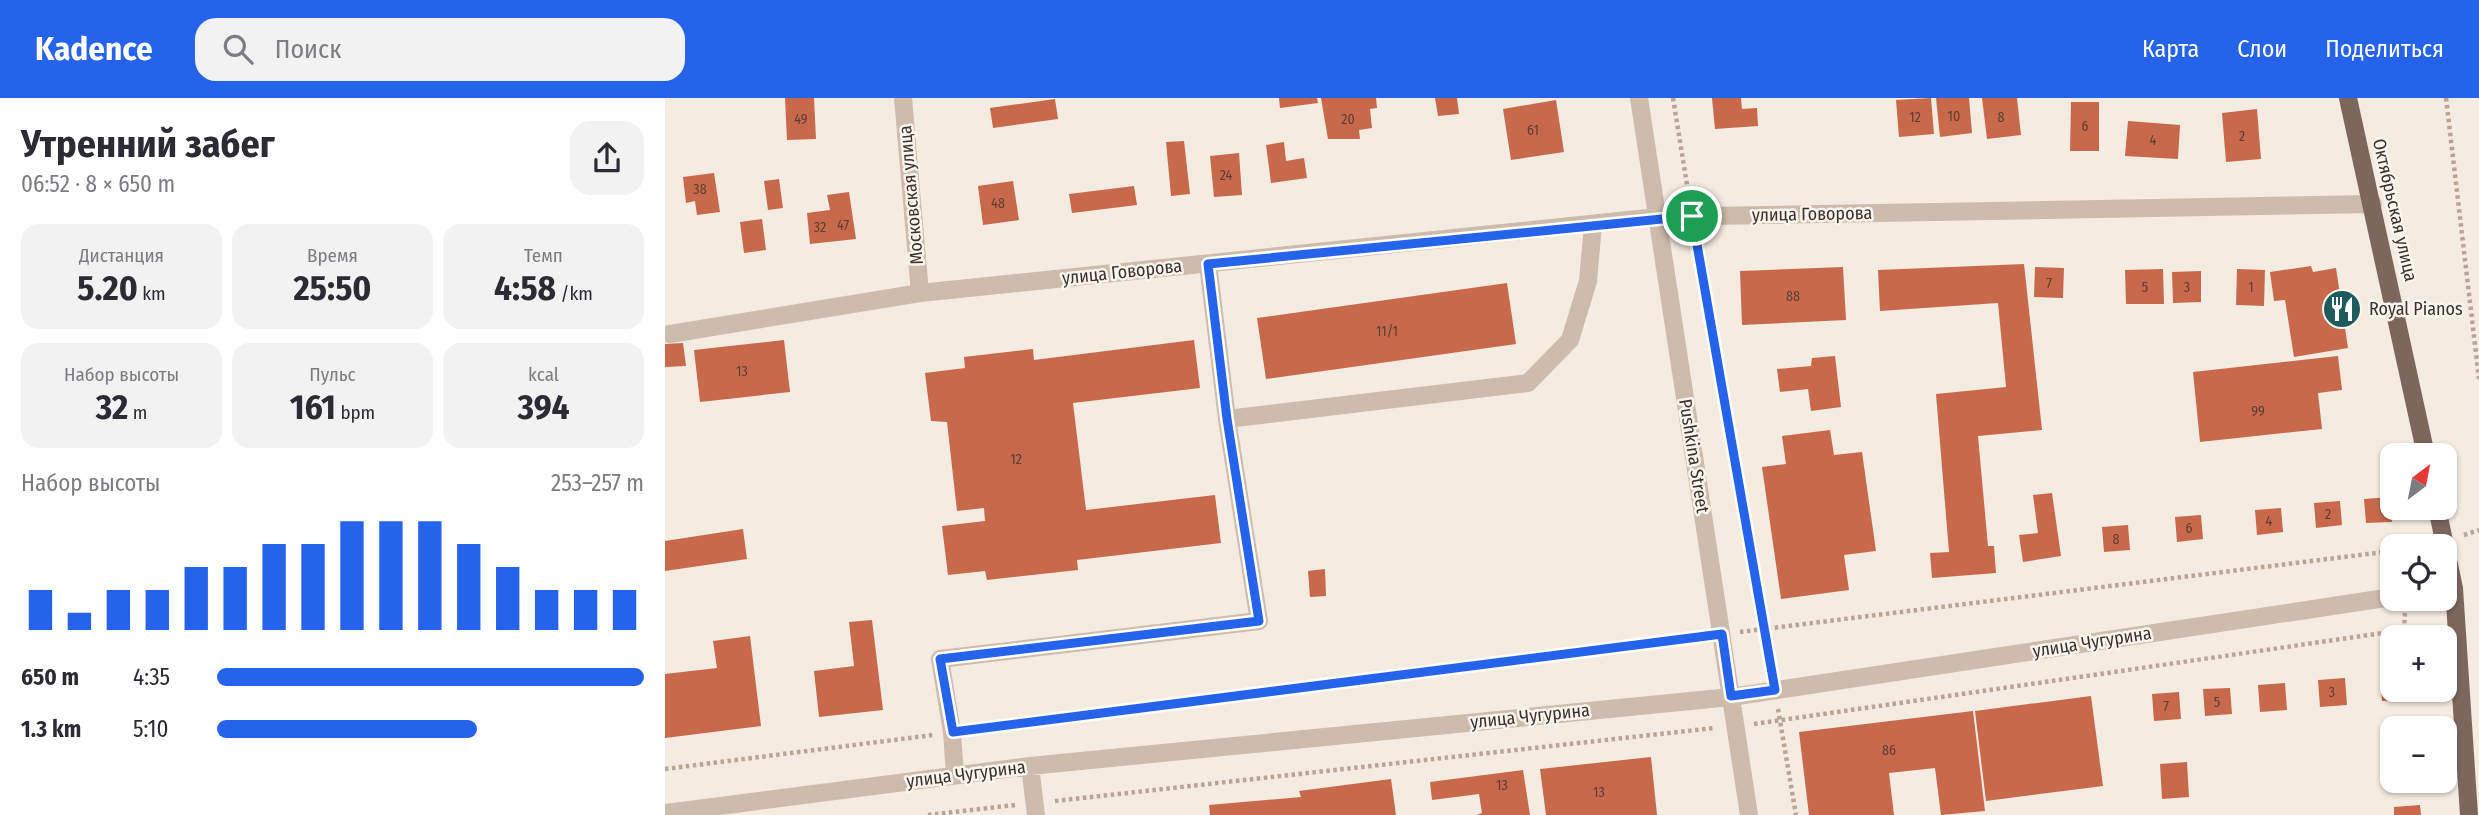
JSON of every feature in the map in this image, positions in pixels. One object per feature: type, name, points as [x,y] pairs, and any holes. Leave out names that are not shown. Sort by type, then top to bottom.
[{"type":"main road","name":"Октябрьская улица","points":[[2348,98],[2423,443]]},
{"type":"main road","points":[[2451,611],[2469,815]]},
{"type":"street","name":"Московская улица","points":[[903,98],[919,293]]},
{"type":"street","name":"Pushkina Street","points":[[1639,98],[1749,815]]},
{"type":"street","name":"улица Говорова","points":[[670,334],[919,293],[1657,217],[2373,204]]},
{"type":"street","points":[[1227,419],[1528,383],[1570,340],[1588,281],[1593,225]]},
{"type":"street","points":[[955,775],[953,732],[940,659],[1259,621],[1227,419],[1208,264]]},
{"type":"street","name":"улица Чугурина","points":[[665,813],[1030,766],[1731,696],[2380,599]]},
{"type":"street","points":[[1030,766],[1035,809]]},
{"type":"path","points":[[1673,98],[1796,815]]},
{"type":"path","points":[[2445,98],[2479,379]]},
{"type":"path","points":[[665,769],[1765,628],[2380,552]]},
{"type":"path","points":[[928,815],[1035,809],[1781,721],[2380,634]]},
{"type":"building","points":[[785,98],[814,98],[816,139],[787,140]]},
{"type":"building","points":[[1279,98],[1317,98],[1318,103],[1280,108]]},
{"type":"building","points":[[1321,98],[1376,98],[1377,108],[1370,109],[1372,128],[1359,130],[1360,139],[1328,139]]},
{"type":"building","points":[[1435,98],[1457,98],[1459,114],[1438,116]]},
{"type":"building","points":[[1712,98],[1741,98],[1742,109],[1757,108],[1758,126],[1715,129]]},
{"type":"building","points":[[1931,98],[1934,134],[1899,137],[1896,100]]},
{"type":"building","points":[[1936,98],[1969,98],[1972,133],[1940,137]]},
{"type":"building","points":[[1982,98],[2017,98],[2021,135],[1987,139]]},
{"type":"building","points":[[1055,99],[1058,119],[993,128],[990,108]]},
{"type":"building","points":[[1556,100],[1564,152],[1511,160],[1503,109]]},
{"type":"building","points":[[2071,102],[2099,102],[2099,151],[2070,151]]},
{"type":"building","points":[[2257,109],[2261,159],[2226,162],[2222,113]]},
{"type":"building","points":[[2128,121],[2180,125],[2178,159],[2125,156]]},
{"type":"building","points":[[1184,141],[1190,194],[1171,196],[1166,142]]},
{"type":"building","points":[[1284,142],[1286,161],[1304,158],[1307,178],[1271,183],[1266,145]]},
{"type":"building","points":[[1239,153],[1242,195],[1214,197],[1210,156]]},
{"type":"building","points":[[714,173],[720,212],[697,215],[695,201],[686,203],[683,177]]},
{"type":"building","points":[[779,179],[783,208],[768,210],[764,181]]},
{"type":"building","points":[[1013,181],[1019,220],[983,225],[978,186]]},
{"type":"building","points":[[1134,186],[1137,205],[1072,213],[1069,194]]},
{"type":"building","points":[[849,192],[856,239],[810,244],[807,213],[830,210],[827,195]]},
{"type":"building","points":[[762,219],[766,250],[744,253],[740,222]]},
{"type":"building","points":[[2024,264],[2042,430],[1978,436],[1988,546],[1994,546],[1996,573],[1932,578],[1930,553],[1949,552],[1936,394],[2006,387],[1998,303],[1880,311],[1878,270]]},
{"type":"building","points":[[2311,266],[2313,272],[2336,268],[2348,348],[2294,357],[2285,300],[2274,301],[2270,272]]},
{"type":"building","points":[[1843,267],[1846,320],[1742,325],[1740,271]]},
{"type":"building","points":[[2035,267],[2064,268],[2063,298],[2034,297]]},
{"type":"building","points":[[2163,269],[2164,304],[2126,304],[2125,270]]},
{"type":"building","points":[[2237,269],[2265,270],[2264,306],[2236,305]]},
{"type":"building","points":[[2201,271],[2201,302],[2173,303],[2172,272]]},
{"type":"building","points":[[1507,283],[1516,344],[1266,379],[1257,318]]},
{"type":"building","points":[[784,340],[790,392],[700,402],[694,350]]},
{"type":"building","points":[[1194,340],[1200,388],[1073,403],[1086,510],[1215,495],[1221,543],[1077,560],[1078,570],[987,580],[985,571],[948,575],[942,526],[985,521],[984,508],[957,511],[947,422],[931,421],[925,373],[965,368],[964,357],[1033,349],[1034,360]]},
{"type":"building","points":[[683,343],[686,366],[665,367],[665,344]]},
{"type":"building","points":[[1835,356],[1841,407],[1811,411],[1808,389],[1780,392],[1777,369],[1811,366],[1812,358]]},
{"type":"building","points":[[2338,356],[2342,390],[2318,393],[2322,429],[2200,442],[2193,372]]},
{"type":"building","points":[[1830,430],[1834,455],[1862,452],[1876,551],[1844,555],[1849,590],[1781,599],[1762,467],[1786,464],[1782,436]]},
{"type":"building","points":[[2052,493],[2061,556],[2023,562],[2019,535],[2038,533],[2033,495]]},
{"type":"building","points":[[2380,498],[2380,520],[2392,522],[2366,523],[2364,499]]},
{"type":"building","points":[[2340,501],[2342,525],[2316,528],[2314,503]]},
{"type":"building","points":[[2281,508],[2283,532],[2257,535],[2255,510]]},
{"type":"building","points":[[2201,515],[2203,539],[2177,542],[2175,517]]},
{"type":"building","points":[[2128,525],[2130,550],[2104,552],[2102,527]]},
{"type":"building","points":[[743,529],[747,559],[665,571],[665,541]]},
{"type":"building","points":[[1325,569],[1326,596],[1310,597],[1308,571]]},
{"type":"building","points":[[872,620],[883,710],[819,717],[814,671],[854,666],[849,622]]},
{"type":"building","points":[[750,636],[761,726],[665,738],[665,674],[717,668],[713,641]]},
{"type":"building","points":[[2345,678],[2347,705],[2320,707],[2318,680]]},
{"type":"building","points":[[2285,683],[2287,710],[2260,712],[2258,685]]},
{"type":"building","points":[[2230,688],[2232,714],[2205,716],[2203,689]]},
{"type":"building","points":[[2179,692],[2181,719],[2154,721],[2152,694]]},
{"type":"building","points":[[2091,696],[2103,786],[1986,801],[1975,711]]},
{"type":"building","points":[[1973,711],[1985,811],[1941,815],[1935,768],[1889,773],[1894,815],[1809,815],[1799,732]]},
{"type":"building","points":[[1651,757],[1657,815],[1546,815],[1540,769]]},
{"type":"building","points":[[2187,762],[2189,797],[2162,799],[2160,764]]},
{"type":"building","points":[[1523,770],[1530,815],[1477,815],[1482,813],[1479,794],[1432,800],[1430,782]]},
{"type":"building","points":[[1391,779],[1396,815],[1210,815],[1209,805],[1301,797],[1299,791]]},
{"type":"building","points":[[2420,805],[2421,815],[2394,815],[2394,807]]},
{"type":"place","name":"Royal Pianos","points":[[2342,309]]},
{"type":"route","points":[[1692,216],[1775,690],[1731,696],[1722,634],[953,732],[940,659],[1259,621],[1227,419],[1208,264],[1657,217],[1692,216]]}]
